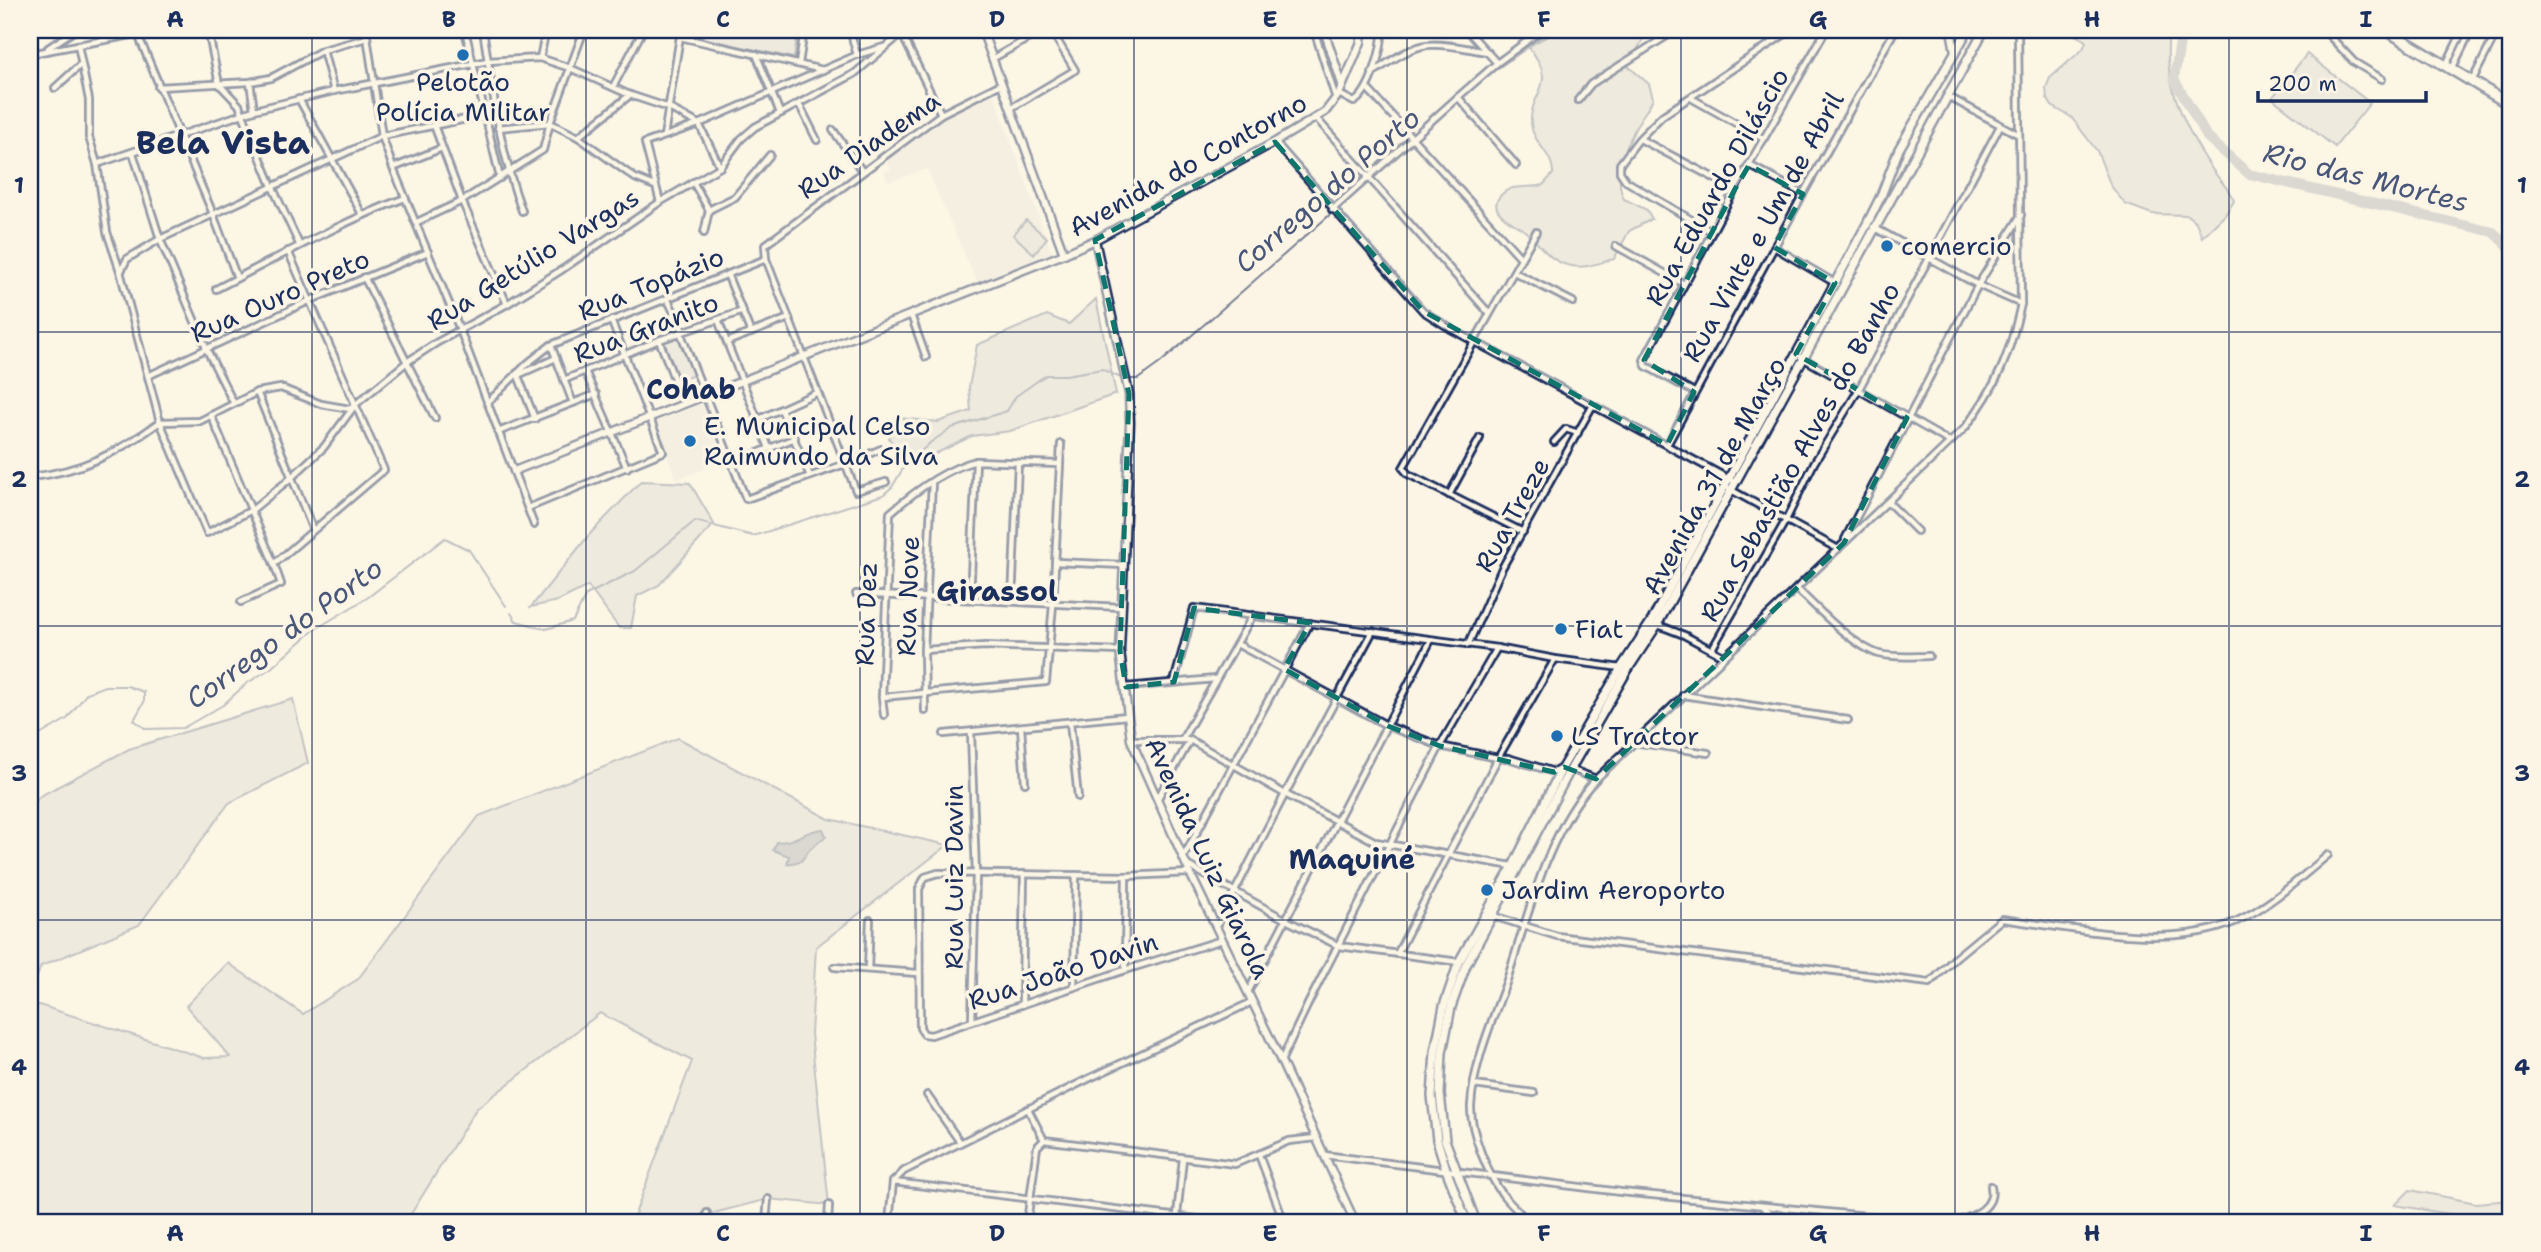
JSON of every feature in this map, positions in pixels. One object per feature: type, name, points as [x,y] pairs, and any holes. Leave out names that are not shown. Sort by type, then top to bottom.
[{"type":"highway","points":[[2386,30],[2448,69],[2510,102]]},
{"type":"main road","name":"Avenida 31 de Março","points":[[1468,1222],[1437,1140],[1436,1095],[1448,1007],[1463,964],[1566,769],[1654,623],[1770,410],[1870,225],[1906,136],[1968,30]]},
{"type":"main road","points":[[1968,30],[1972,41],[1971,53]]},
{"type":"main road","name":"Avenida 31 de Março","points":[[1799,356],[1835,283],[1925,140],[1984,30]]},
{"type":"main road","points":[[1906,136],[1912,146],[1925,140]]},
{"type":"main road","name":"Avenida 31 de Março","points":[[1436,1095],[1445,1140],[1476,1222]]},
{"type":"street","points":[[44,51],[75,30]]},
{"type":"street","points":[[30,54],[158,30]]},
{"type":"street","points":[[208,30],[219,83],[243,113],[299,244]]},
{"type":"street","points":[[366,30],[382,136],[534,525]]},
{"type":"street","points":[[465,30],[500,178]]},
{"type":"street","points":[[484,30],[498,128],[508,173],[522,211]]},
{"type":"street","points":[[540,58],[546,30]]},
{"type":"street","points":[[417,222],[463,201],[543,150],[550,123],[584,30]]},
{"type":"street","points":[[612,87],[643,30]]},
{"type":"street","points":[[664,136],[681,30]]},
{"type":"street","points":[[799,64],[804,30]]},
{"type":"street","points":[[850,30],[857,55]]},
{"type":"street","points":[[982,30],[1064,254]]},
{"type":"street","points":[[992,60],[1043,30]]},
{"type":"street","points":[[1010,108],[1075,70],[1051,30]]},
{"type":"street","points":[[1314,30],[1337,96],[1354,102],[1367,88],[1381,48],[1382,30]]},
{"type":"street","points":[[1324,30],[1342,84]]},
{"type":"street","name":"Avenida do Contorno","points":[[514,471],[804,358],[1095,240],[1316,118],[1332,105],[1337,96],[1361,42],[1362,30]]},
{"type":"street","points":[[1467,30],[1497,63]]},
{"type":"street","points":[[1334,211],[1497,63],[1542,30]]},
{"type":"street","points":[[1578,100],[1591,84],[1676,30]]},
{"type":"street","points":[[1712,232],[1626,181],[1619,164],[1662,116],[1791,30]]},
{"type":"street","name":"Rua Eduardo Diláscio","points":[[1694,393],[1644,363],[1735,189],[1826,30]]},
{"type":"street","name":"Rua Vinte e Um de Abril","points":[[1667,445],[1895,30]]},
{"type":"street","points":[[1951,30],[1955,55]]},
{"type":"street","points":[[1529,1222],[1504,1196],[1493,1177],[1481,1153],[1471,1108],[1474,1085],[1494,1016],[1543,874],[1576,803],[1596,779],[1965,428],[1990,393],[2011,347],[2021,304],[2018,30]]},
{"type":"street","points":[[2324,30],[2354,62],[2382,79]]},
{"type":"street","points":[[2448,69],[2463,30]]},
{"type":"street","points":[[2448,69],[2471,30]]},
{"type":"street","points":[[2472,81],[2498,30]]},
{"type":"street","points":[[902,31],[942,114]]},
{"type":"street","name":"Rua Getúlio Vargas","points":[[160,422],[207,533],[252,510],[324,447],[356,404],[407,362],[563,269],[660,202],[720,167],[741,139],[755,127],[854,74],[902,31]]},
{"type":"street","points":[[137,32],[237,278]]},
{"type":"street","points":[[680,37],[824,70]]},
{"type":"street","points":[[159,87],[250,82],[271,78],[323,50],[367,38]]},
{"type":"street","points":[[78,45],[89,100],[89,137],[97,164],[107,232],[160,422]]},
{"type":"street","points":[[1372,73],[1398,57],[1426,45],[1488,52]]},
{"type":"street","points":[[660,202],[645,143],[699,124],[857,55],[886,46]]},
{"type":"street","points":[[323,50],[334,91]]},
{"type":"street","points":[[756,54],[780,113]]},
{"type":"street","points":[[97,164],[243,113],[299,99],[488,61],[540,58],[669,108],[699,124],[720,167]]},
{"type":"street","points":[[55,88],[81,65]]},
{"type":"street","points":[[250,82],[254,110]]},
{"type":"street","name":"Rua Diadema","points":[[766,259],[765,245],[862,171],[942,114],[1001,84]]},
{"type":"street","points":[[1367,88],[1521,258]]},
{"type":"street","points":[[578,137],[630,95]]},
{"type":"street","points":[[1947,96],[2019,135]]},
{"type":"street","points":[[1691,98],[1764,139]]},
{"type":"street","points":[[299,99],[362,214]]},
{"type":"street","points":[[1459,99],[1516,164]]},
{"type":"street","points":[[799,104],[817,140]]},
{"type":"street","points":[[120,271],[127,259],[160,239],[382,136],[496,113]]},
{"type":"street","points":[[1316,118],[1489,313]]},
{"type":"street","points":[[498,128],[550,123],[578,137],[635,178],[656,187]]},
{"type":"street","points":[[435,125],[506,304]]},
{"type":"street","name":"Rua Sebastião Alves do Banho","points":[[1712,649],[1930,259],[2000,126]]},
{"type":"street","points":[[833,130],[862,171]]},
{"type":"street","points":[[1639,139],[1735,189]]},
{"type":"street","points":[[1275,142],[1423,311],[1667,445],[1786,520],[1838,548]]},
{"type":"street","points":[[393,168],[442,148]]},
{"type":"street","points":[[133,153],[160,239],[207,350],[233,402]]},
{"type":"street","points":[[709,210],[736,197],[770,155]]},
{"type":"street","points":[[1749,165],[1803,194]]},
{"type":"street","points":[[693,182],[709,210],[704,233]]},
{"type":"street","points":[[216,289],[299,244],[362,214],[405,198]]},
{"type":"street","points":[[1844,544],[1978,285],[2021,215]]},
{"type":"street","points":[[1870,225],[1978,285],[2021,304]]},
{"type":"street","points":[[1522,531],[1408,474],[1403,467],[1536,232]]},
{"type":"street","name":"Avenida Luiz Giarola","points":[[1095,240],[1129,394],[1120,650],[1132,740],[1190,873],[1282,1061],[1355,1222]]},
{"type":"street","points":[[1616,246],[1684,284]]},
{"type":"street","points":[[1774,247],[1835,283]]},
{"type":"street","points":[[274,564],[384,470],[288,251]]},
{"type":"street","name":"Rua Ouro Preto","points":[[148,376],[311,300],[428,252]]},
{"type":"street","points":[[766,259],[856,491],[886,481]]},
{"type":"street","name":"Rua Topázio","points":[[518,374],[551,345],[766,259]]},
{"type":"street","points":[[1514,272],[1573,302]]},
{"type":"street","points":[[727,274],[751,332]]},
{"type":"street","points":[[364,277],[435,418]]},
{"type":"street","points":[[667,298],[683,331],[681,334],[746,499],[881,449]]},
{"type":"street","name":"Rua Granito","points":[[564,380],[659,340],[743,311]]},
{"type":"street","points":[[911,315],[926,357]]},
{"type":"street","points":[[727,342],[789,318]]},
{"type":"street","points":[[528,508],[663,452],[611,320]]},
{"type":"street","points":[[718,320],[769,449]]},
{"type":"street","points":[[659,340],[684,404]]},
{"type":"street","points":[[551,345],[573,403]]},
{"type":"street","points":[[1799,356],[1950,442]]},
{"type":"street","points":[[487,403],[518,374],[556,358]]},
{"type":"street","points":[[585,372],[627,468]]},
{"type":"street","points":[[518,374],[535,419]]},
{"type":"street","points":[[30,477],[57,475],[106,457],[160,422],[200,421],[257,392],[281,388],[321,404],[350,408],[356,404]]},
{"type":"street","points":[[257,392],[313,531]]},
{"type":"street","points":[[757,420],[816,393]]},
{"type":"street","points":[[498,432],[596,394]]},
{"type":"street","name":"Rua Treze","points":[[1468,645],[1502,568],[1593,405]]},
{"type":"street","points":[[781,409],[810,476]]},
{"type":"street","points":[[211,415],[281,584],[241,601]]},
{"type":"street","points":[[1554,442],[1566,429],[1578,433]]},
{"type":"street","points":[[1449,495],[1480,438]]},
{"type":"street","points":[[733,463],[795,439]]},
{"type":"street","points":[[882,697],[1046,682],[1053,605],[1061,444]]},
{"type":"street","points":[[932,482],[964,464],[976,461],[1060,464]]},
{"type":"street","points":[[970,599],[976,461]]},
{"type":"street","points":[[1012,601],[1018,463]]},
{"type":"street","name":"Rua Dez","points":[[884,715],[882,697],[885,594],[890,513],[914,492],[932,482]]},
{"type":"street","name":"Rua Nove","points":[[926,711],[924,650],[932,482]]},
{"type":"street","points":[[1888,502],[1917,531]]},
{"type":"street","points":[[1055,562],[1124,565]]},
{"type":"street","points":[[1797,589],[1826,617],[1865,647],[1880,654],[1929,656]]},
{"type":"street","points":[[856,594],[1121,607]]},
{"type":"street","points":[[1174,682],[1194,608],[1497,648],[1625,668]]},
{"type":"street","points":[[1182,738],[1253,615]]},
{"type":"street","points":[[1184,856],[1310,623]]},
{"type":"street","points":[[1654,623],[1723,656]]},
{"type":"street","points":[[1217,926],[1284,794],[1373,631]]},
{"type":"street","points":[[1248,992],[1431,640]]},
{"type":"street","points":[[1237,644],[1388,726],[1440,746],[1508,758],[1554,772],[1566,769],[1596,779]]},
{"type":"street","points":[[924,650],[985,646],[1120,650]]},
{"type":"street","points":[[1282,1061],[1440,746],[1497,648]]},
{"type":"street","points":[[1397,954],[1498,758],[1555,659]]},
{"type":"street","points":[[1125,687],[1216,679]]},
{"type":"street","points":[[1682,695],[1848,720]]},
{"type":"street","points":[[944,734],[1127,716]]},
{"type":"street","points":[[1070,723],[1078,797]]},
{"type":"street","points":[[1021,727],[1025,783]]},
{"type":"street","name":"Rua Luiz Davin","points":[[971,733],[976,874],[972,1021]]},
{"type":"street","points":[[1132,740],[1190,740],[1284,794],[1376,842],[1516,867]]},
{"type":"street","points":[[1157,799],[1190,740]]},
{"type":"street","points":[[1634,742],[1708,753]]},
{"type":"street","points":[[1490,914],[1557,936],[1930,983],[1956,957],[2003,919],[2105,932],[2199,934],[2238,921],[2297,881],[2328,855]]},
{"type":"street","points":[[1187,865],[1339,946],[1463,964]]},
{"type":"street","points":[[834,967],[918,974],[919,888],[925,877],[938,873],[1126,876],[1190,873]]},
{"type":"street","points":[[1022,1005],[1024,874]]},
{"type":"street","points":[[1074,987],[1076,875]]},
{"type":"street","points":[[1125,970],[1126,876]]},
{"type":"street","points":[[867,970],[870,920]]},
{"type":"street","name":"Rua João Davin","points":[[918,974],[920,1028],[924,1034],[931,1035],[1222,940]]},
{"type":"street","points":[[889,1222],[894,1182],[904,1171],[1252,1002]]},
{"type":"street","points":[[1474,1085],[1534,1093]]},
{"type":"street","points":[[927,1094],[960,1142]]},
{"type":"street","points":[[1028,1109],[1044,1140]]},
{"type":"street","points":[[1044,1140],[1235,1164],[1289,1141],[1316,1138]]},
{"type":"street","points":[[1027,1222],[1037,1147],[1044,1140]]},
{"type":"street","points":[[1259,1155],[1284,1222]]},
{"type":"street","points":[[1324,1155],[1456,1173],[1763,1207],[1928,1222]]},
{"type":"street","points":[[1177,1216],[1184,1158]]},
{"type":"street","points":[[894,1182],[1221,1222]]},
{"type":"street","points":[[1957,1222],[1977,1214],[1987,1206],[1993,1194],[1991,1186]]},
{"type":"street","points":[[766,1222],[768,1199]]},
{"type":"street","points":[[828,1222],[829,1205]]},
{"type":"street","points":[[1763,1207],[1781,1222]]},
{"type":"street","points":[[706,1222],[707,1213]]},
{"type":"highlighted area","points":[[1275,142],[1423,311],[1667,445],[1694,392],[1644,360],[1735,189],[1749,165],[1803,194],[1774,247],[1835,283],[1796,354],[1907,418],[1844,543],[1614,764],[1596,779],[1564,767],[1554,772],[1440,746],[1388,726],[1284,669],[1310,623],[1194,608],[1174,682],[1126,687],[1120,651],[1129,394],[1095,240]]},
{"type":"shaded area","points":[[687,30],[798,30],[794,58],[686,35]]},
{"type":"shaded area","points":[[1560,30],[1648,30],[1628,66],[1649,84],[1653,98],[1627,146],[1620,179],[1624,199],[1647,210],[1652,219],[1629,231],[1614,259],[1583,267],[1564,264],[1552,257],[1526,232],[1503,216],[1496,206],[1497,200],[1507,191],[1517,187],[1543,185],[1553,174],[1550,161],[1535,137],[1531,124],[1534,103],[1543,80],[1538,60],[1528,46]]},
{"type":"shaded area","points":[[2065,30],[2170,30],[2169,66],[2178,103],[2202,154],[2234,201],[2225,215],[2202,237],[2196,222],[2187,215],[2152,214],[2125,204],[2111,186],[2097,151],[2071,117],[2052,106],[2047,98],[2046,88],[2050,78],[2083,49],[2086,42]]},
{"type":"shaded area","points":[[2307,54],[2370,103],[2335,147],[2272,98]]},
{"type":"shaded area","points":[[994,95],[1052,253],[977,282],[927,169],[888,182],[884,172],[891,169],[884,158],[944,116]]},
{"type":"shaded area","points":[[1026,220],[1047,238],[1034,254],[1013,235]]},
{"type":"shaded area","points":[[1096,299],[1116,394],[1010,431],[972,436],[935,454],[900,456],[889,438],[900,418],[938,422],[971,411],[969,387],[977,345],[1047,315],[1069,324]]},
{"type":"shaded area","points":[[680,336],[696,374],[677,382],[661,344]]},
{"type":"shaded area","name":"E. Municipal Celso Raimundo da Silva","points":[[704,402],[727,460],[677,479],[653,423]]},
{"type":"shaded area","points":[[641,481],[690,483],[714,524],[659,585],[637,596],[631,628],[619,628],[588,586],[558,601],[531,607],[589,535]]},
{"type":"shaded area","points":[[293,699],[308,763],[229,803],[139,925],[41,966],[30,997],[30,809],[40,796],[129,749]]},
{"type":"shaded area","points":[[678,738],[829,819],[948,845],[816,947],[811,1034],[829,1205],[768,1199],[679,1222],[632,1222],[692,1061],[600,1013],[476,1109],[406,1222],[30,1222],[30,1002],[204,1058],[230,1057],[186,1006],[228,963],[303,1014],[358,979],[479,816]]},
{"type":"shaded area","points":[[823,829],[826,836],[810,849],[801,861],[787,864],[789,856],[773,850],[777,842]]},
{"type":"shaded area","points":[[2410,1190],[2476,1203],[2511,1200],[2511,1222],[2395,1205]]},
{"type":"waterway","name":"Corrego do Porto","points":[[1454,103],[1553,30]]},
{"type":"waterway","name":"Rio das Mortes","points":[[2182,30],[2174,79],[2207,137],[2249,174],[2493,232],[2511,249]]},
{"type":"waterway","name":"Corrego do Porto","points":[[1337,209],[1369,179]]},
{"type":"waterway","name":"Corrego do Porto","points":[[1130,379],[1138,379],[1160,363],[1333,212]]},
{"type":"waterway","name":"Corrego do Porto","points":[[511,613],[516,621],[546,629],[573,621],[586,595],[635,571],[695,521],[753,536],[883,495],[892,487],[904,467],[931,442],[952,428],[1007,411],[1016,396],[1046,375],[1066,375],[1102,369],[1123,379]]},
{"type":"waterway","name":"Corrego do Porto","points":[[30,752],[33,739],[67,719],[87,693],[105,686],[127,686],[144,692],[144,702],[134,720],[146,729],[183,728],[223,705],[314,630],[367,598],[445,538],[469,550],[506,606]]},
{"type":"place","name":"Pelotão Polícia Militar","points":[[463,55]]},
{"type":"place","name":"comercio","points":[[1887,246]]},
{"type":"place","name":"E. Municipal Celso Raimundo da Silva","points":[[690,441]]},
{"type":"place","name":"Fiat","points":[[1561,629]]},
{"type":"place","name":"LS Tractor","points":[[1557,736]]},
{"type":"place","name":"Jardim Aeroporto","points":[[1487,890]]},
{"type":"district","name":"Bela Vista","points":[[223,142]]},
{"type":"district","name":"Cohab","points":[[691,389]]},
{"type":"district","name":"Girassol","points":[[997,591]]},
{"type":"district","name":"Maquiné","points":[[1352,859]]}]
